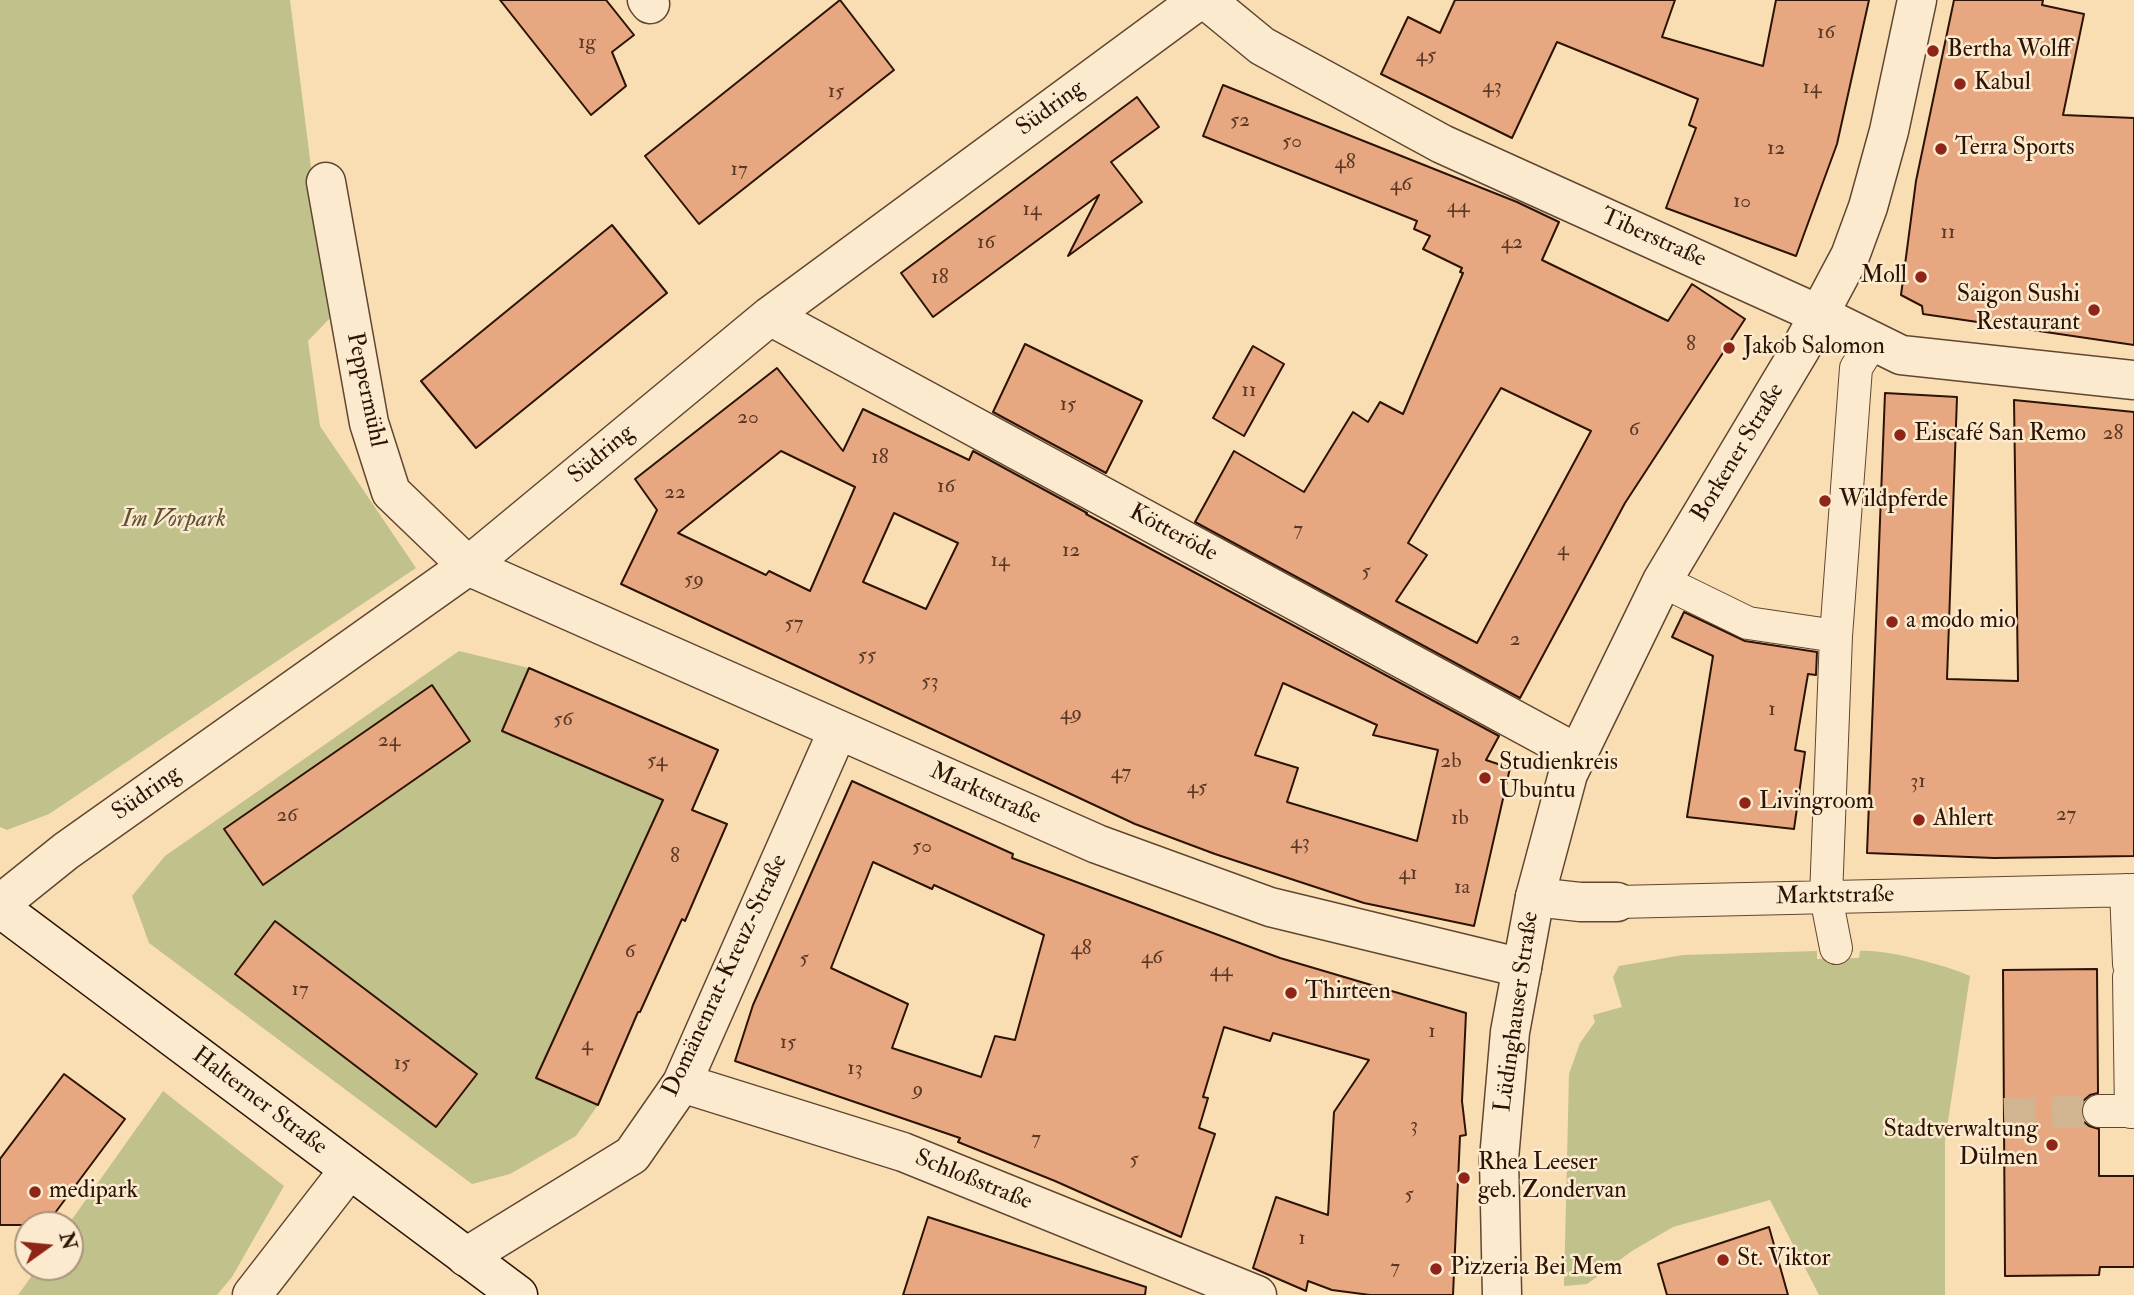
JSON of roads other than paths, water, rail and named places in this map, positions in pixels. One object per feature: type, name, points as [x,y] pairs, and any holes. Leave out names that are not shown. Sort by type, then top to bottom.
[{"type":"street","name":"Südring","points":[[0,906],[66,851],[468,566],[770,316],[1199,0]]},
{"type":"street","name":"Tiberstraße","points":[[1206,0],[1262,46],[1442,144],[1820,315],[1901,355],[2134,380]]},
{"type":"street","name":"Borkener Straße","points":[[1535,897],[1549,840],[1576,753],[1662,580],[1820,315],[1850,256],[1868,208],[1889,131],[1917,0]]},
{"type":"street","name":"Peppermühl","points":[[327,182],[369,423],[391,492],[468,566]]},
{"type":"street","name":"Kötteröde","points":[[770,316],[1576,753]]},
{"type":"street","points":[[1836,948],[1826,897],[1836,636],[1856,368],[1873,341]]},
{"type":"street","name":"Marktstraße","points":[[468,566],[1097,844],[1270,907],[1522,968]]},
{"type":"street","points":[[1662,580],[1748,622],[1836,636]]},
{"type":"street","name":"Domänenrat-Kreuz-Straße","points":[[466,1257],[632,1154],[682,1083],[838,730]]},
{"type":"street","name":"Marktstraße","points":[[1535,897],[1580,902],[1617,902],[2130,890]]},
{"type":"street","points":[[2099,1111],[2132,1111],[2130,890]]},
{"type":"street","name":"Lüdinghauser Straße","points":[[1502,1295],[1499,1159],[1510,1032],[1535,897]]},
{"type":"street","name":"Halterner Straße","points":[[0,906],[518,1295]]},
{"type":"street","name":"Schloßstraße","points":[[682,1083],[903,1152],[1257,1295]]},
{"type":"street","points":[[252,1295],[349,1170]]},
{"type":"tunnel","points":[[2004,1114],[2099,1111]]},
{"type":"place","name":"Bertha Wolff","points":[[1933,51]]},
{"type":"place","name":"Kabul","points":[[1960,84]]},
{"type":"place","name":"Terra Sports","points":[[1941,149]]},
{"type":"place","name":"Moll","points":[[1921,277]]},
{"type":"place","name":"Saigon Sushi Restaurant","points":[[2094,310]]},
{"type":"place","name":"Jakob Salomon","points":[[1729,348]]},
{"type":"place","name":"Eiscafé San Remo","points":[[1900,435]]},
{"type":"place","name":"Wildpferde","points":[[1825,501]]},
{"type":"place","name":"a modo mio","points":[[1892,622]]},
{"type":"place","name":"Studienkreis Ubuntu","points":[[1485,778]]},
{"type":"place","name":"Livingroom","points":[[1745,803]]},
{"type":"place","name":"Ahlert","points":[[1919,820]]},
{"type":"place","name":"Thirteen","points":[[1291,993]]},
{"type":"place","name":"Stadtverwaltung Dülmen","points":[[2052,1145]]},
{"type":"place","name":"Rhea Leeser geb. Zondervan","points":[[1464,1178]]},
{"type":"place","name":"medipark","points":[[35,1192]]},
{"type":"place","name":"St. Viktor","points":[[1723,1260]]},
{"type":"place","name":"Pizzeria Bei Mem","points":[[1436,1269]]},
{"type":"park label","name":"Im Vorpark","points":[[174,521]]}]
